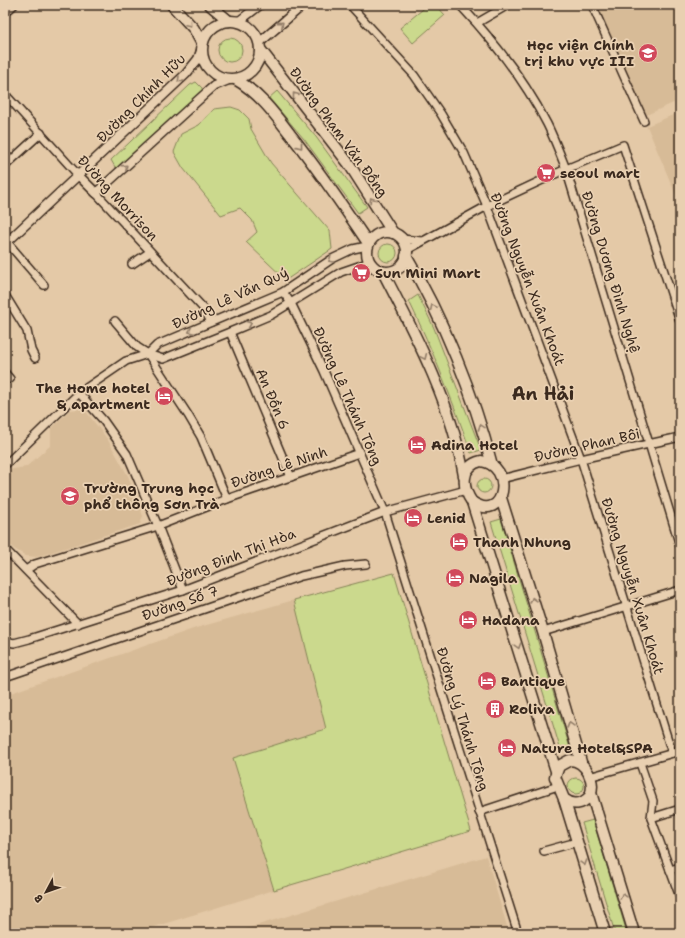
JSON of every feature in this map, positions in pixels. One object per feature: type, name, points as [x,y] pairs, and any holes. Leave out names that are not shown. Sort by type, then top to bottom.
[{"type":"main road","points":[[172,5],[194,30],[202,46],[205,63],[210,70],[216,75],[233,79],[253,91],[282,124],[336,194],[368,245]]},
{"type":"main road","points":[[210,5],[234,21],[252,29],[260,46],[257,63],[253,69],[242,77],[233,79]]},
{"type":"main road","points":[[202,46],[205,37],[215,26],[234,21]]},
{"type":"main road","name":"Đường Phạm Văn Đồng","points":[[260,46],[349,164],[393,233]]},
{"type":"main road","points":[[407,253],[398,269],[383,272],[373,267],[366,252],[368,245],[379,233],[393,233],[402,239],[407,253],[445,332],[487,444],[492,465],[501,479],[503,490],[501,498],[494,505],[489,507],[483,508],[472,502]]},
{"type":"main road","points":[[383,272],[437,387],[460,454],[466,490],[472,502],[556,771],[555,777],[564,799],[606,933]]},
{"type":"main road","points":[[464,476],[466,471],[475,463],[487,462],[492,465]]},
{"type":"main road","points":[[501,498],[543,632],[581,762],[589,777],[591,793],[634,933]]},
{"type":"main road","points":[[556,771],[564,762],[570,760],[581,762]]},
{"type":"main road","points":[[564,799],[575,804],[581,804],[586,801],[591,793]]},
{"type":"street","points":[[5,13],[14,5]]},
{"type":"street","points":[[234,21],[260,5]]},
{"type":"street","points":[[260,46],[303,5]]},
{"type":"street","name":"Đường Nguyễn Xuân Khoát","points":[[350,5],[414,74],[441,114],[464,153],[487,206],[581,459],[672,754]]},
{"type":"street","name":"Đường Dương Đình Nghệ","points":[[460,5],[500,51],[547,123],[566,168],[680,546]]},
{"type":"street","points":[[477,23],[508,5]]},
{"type":"street","points":[[592,5],[644,121]]},
{"type":"street","name":"Đường Chính Hữu","points":[[6,243],[80,176],[186,74],[198,59],[202,46]]},
{"type":"street","points":[[96,193],[214,86],[233,79]]},
{"type":"street","name":"Đường Morrison","points":[[5,94],[204,309],[211,322]]},
{"type":"street","points":[[5,166],[41,133]]},
{"type":"street","points":[[407,253],[422,241],[487,206],[566,168],[623,145],[680,321]]},
{"type":"street","points":[[402,239],[422,241]]},
{"type":"street","points":[[6,243],[44,285]]},
{"type":"street","name":"Đường Lê Văn Quý","points":[[5,465],[8,459],[79,393],[126,361],[148,354],[157,345],[282,292],[332,259],[353,249],[368,245]]},
{"type":"street","points":[[132,264],[150,252]]},
{"type":"street","name":"Đường Lê Văn Quý","points":[[148,354],[163,359],[230,332],[271,315],[341,272],[370,262]]},
{"type":"street","name":"Đường Lê Thánh Tông","points":[[282,292],[290,303],[324,371],[385,512]]},
{"type":"street","points":[[5,295],[26,331],[31,350],[35,358]]},
{"type":"street","points":[[115,321],[137,347],[148,354],[201,437],[227,498]]},
{"type":"street","name":"An Đồn 6","points":[[230,332],[291,477]]},
{"type":"street","points":[[79,393],[103,420],[127,454],[158,526],[183,590]]},
{"type":"street","name":"Đường Phan Bôi","points":[[501,479],[581,459],[680,438]]},
{"type":"street","name":"Đường Lê Ninh","points":[[26,570],[35,564],[158,526],[227,498],[360,452]]},
{"type":"street","name":"Đường Đinh Thị Hòa","points":[[5,641],[14,643],[29,639],[183,590],[385,512],[466,490]]},
{"type":"street","name":"Đường Lý Thánh Tông","points":[[385,512],[518,933]]},
{"type":"street","points":[[5,549],[78,624]]},
{"type":"street","name":"Đường Số 7","points":[[5,677],[301,576],[345,566],[366,564]]},
{"type":"street","points":[[543,632],[626,605],[680,590]]},
{"type":"street","points":[[589,777],[680,751]]},
{"type":"street","points":[[640,763],[653,801],[651,818],[680,897]]},
{"type":"street","points":[[479,812],[558,786]]},
{"type":"street","points":[[651,818],[680,809]]},
{"type":"street","points":[[544,851],[577,842]]},
{"type":"street","points":[[670,870],[680,867]]},
{"type":"shaded area","name":"Học viện Chính trị khu vực III","points":[[594,5],[680,5],[680,100],[644,116]]},
{"type":"shaded area","points":[[680,112],[680,205],[647,126]]},
{"type":"shaded area","name":"Trường Trung học phổ thông Sơn Trà","points":[[84,409],[108,440],[128,476],[143,516],[140,524],[37,557],[26,556],[13,548],[5,540],[5,473],[8,470],[26,467],[51,445],[51,429],[70,410]]},
{"type":"shaded area","points":[[294,600],[326,729],[233,758],[274,890],[134,933],[5,933],[5,695],[196,628]]},
{"type":"shaded area","points":[[486,856],[509,933],[232,933]]},
{"type":"green space","points":[[428,5],[436,5],[445,15],[413,43],[400,28]]},
{"type":"green space","points":[[230,38],[235,39],[241,45],[241,55],[235,61],[230,62],[225,61],[219,55],[218,50],[219,45],[225,39]]},
{"type":"green space","points":[[196,82],[202,88],[203,92],[120,169],[115,167],[111,160],[190,85]]},
{"type":"green space","points":[[277,91],[316,137],[367,207],[358,213],[304,139],[269,98]]},
{"type":"green space","points":[[231,107],[240,110],[249,119],[251,129],[271,163],[330,231],[332,249],[286,280],[246,242],[257,232],[252,220],[240,208],[221,215],[183,168],[174,152],[181,134],[199,125],[214,109]]},
{"type":"green space","points":[[388,244],[394,247],[397,253],[394,259],[388,262],[382,259],[379,253],[382,247]]},
{"type":"green space","points":[[418,295],[434,328],[481,450],[471,453],[442,376],[409,301]]},
{"type":"green space","points":[[481,479],[487,479],[491,483],[491,489],[487,493],[481,493],[477,489],[477,483]]},
{"type":"green space","points":[[501,519],[570,748],[561,751],[491,522]]},
{"type":"green space","points":[[394,573],[471,831],[274,890],[233,758],[326,729],[294,600]]},
{"type":"green space","points":[[573,778],[579,778],[584,783],[582,792],[579,794],[573,794],[568,789],[568,783]]},
{"type":"green space","points":[[593,820],[627,933],[615,933],[582,823]]},
{"type":"place","name":"Học viện Chính trị khu vực III","points":[[648,53]]},
{"type":"place","name":"seoul mart","points":[[546,173]]},
{"type":"place","name":"Sun Mini Mart","points":[[361,273]]},
{"type":"place","name":"The Home hotel & apartment","points":[[164,396]]},
{"type":"place","name":"Adina Hotel","points":[[417,445]]},
{"type":"place","name":"Trường Trung học phổ thông Sơn Trà","points":[[70,496]]},
{"type":"place","name":"Lenid","points":[[413,518]]},
{"type":"place","name":"Thanh Nhung","points":[[459,542]]},
{"type":"place","name":"Nagila","points":[[455,578]]},
{"type":"place","name":"Hadana","points":[[468,620]]},
{"type":"place","name":"Bantique","points":[[487,681]]},
{"type":"place","name":"Roliva","points":[[495,709]]},
{"type":"place","name":"Nature Hotel&SPA","points":[[507,748]]},
{"type":"district","name":"An Hải","points":[[543,394]]}]
